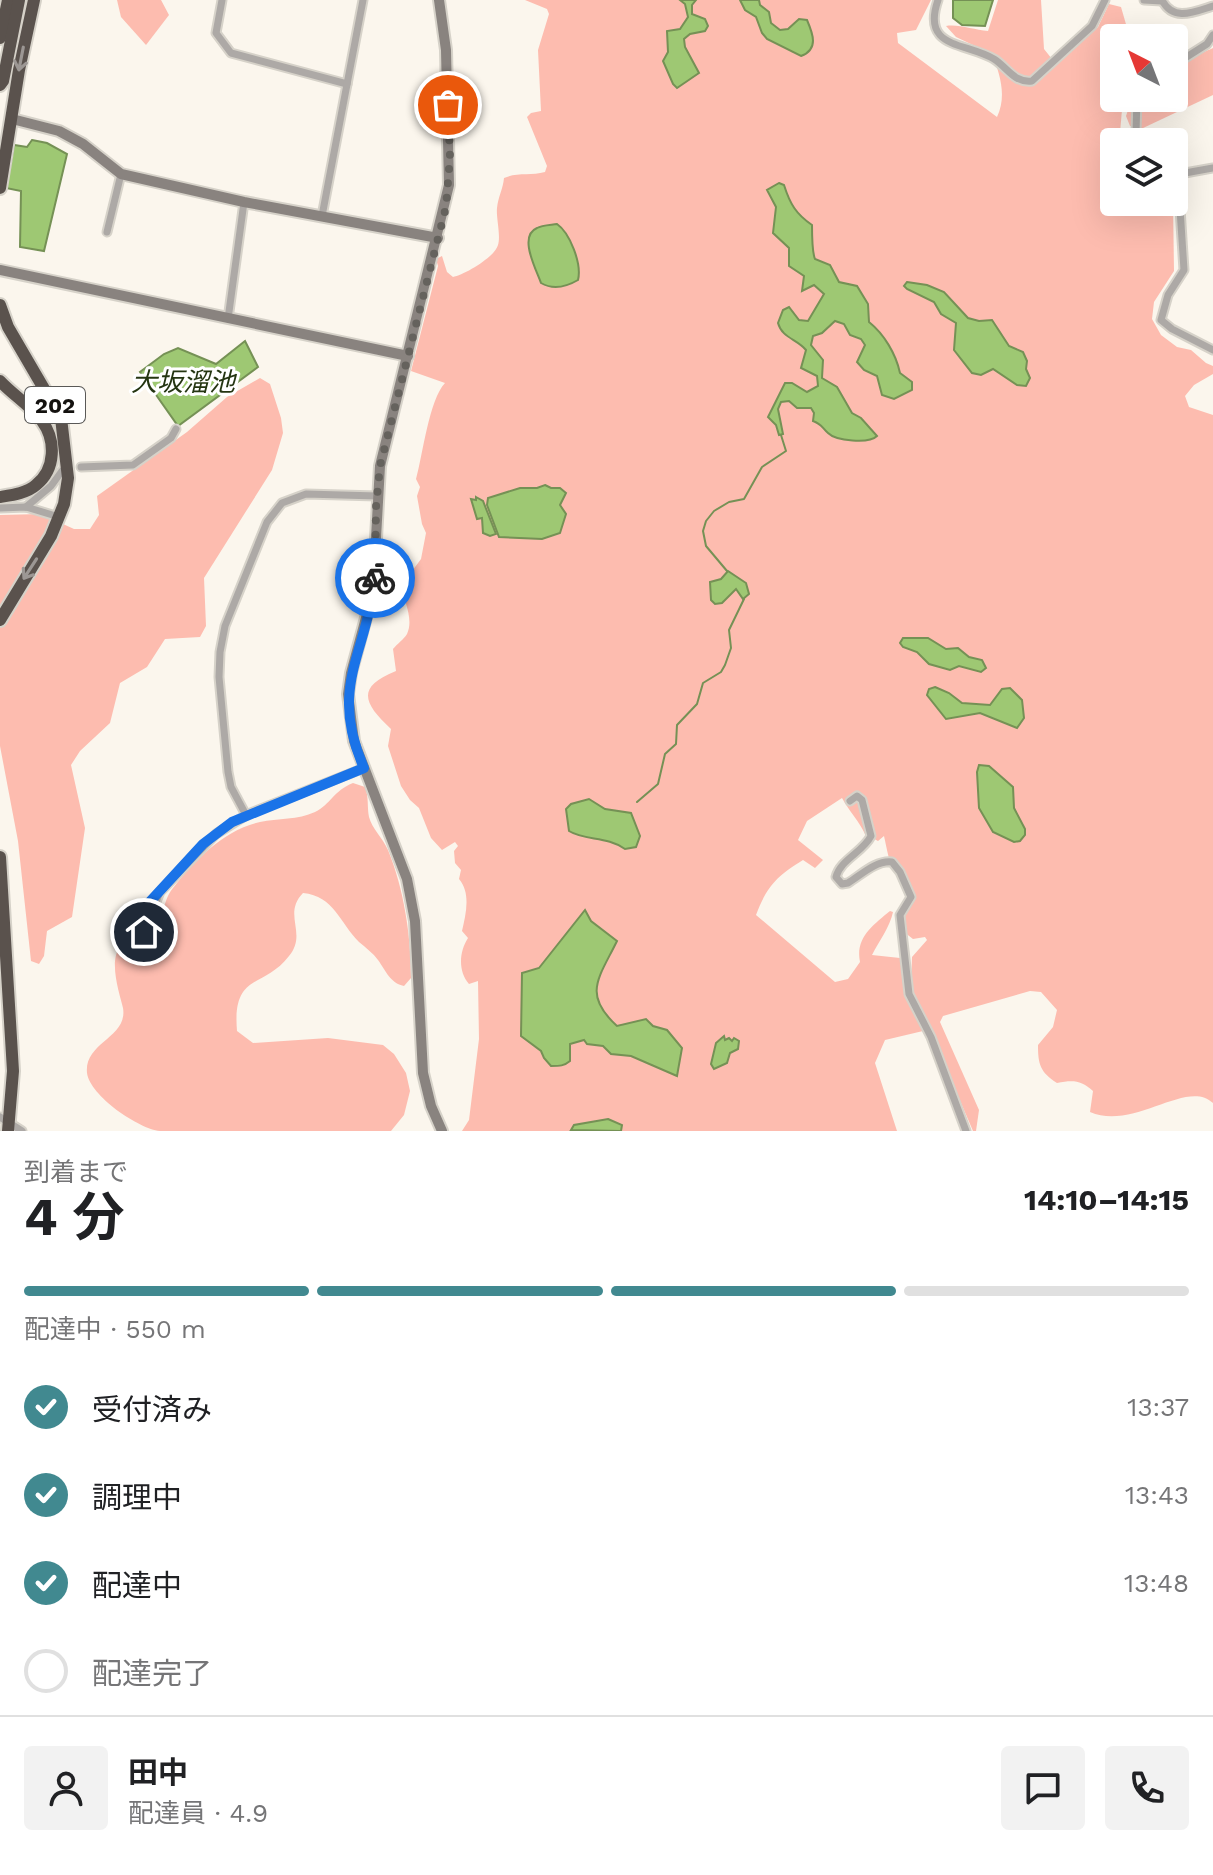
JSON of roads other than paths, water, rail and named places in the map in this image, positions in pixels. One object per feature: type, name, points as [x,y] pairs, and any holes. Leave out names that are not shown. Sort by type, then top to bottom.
[{"type":"highway","points":[[0,17],[6,0]]},
{"type":"highway","points":[[0,38],[6,0]]},
{"type":"highway","points":[[0,71],[17,0]]},
{"type":"highway","points":[[0,85],[17,0]]},
{"type":"highway","points":[[0,188],[34,0]]},
{"type":"highway","name":"202","points":[[0,305],[8,327],[61,418],[68,478],[51,536],[0,620]]},
{"type":"highway","points":[[0,381],[44,423],[50,434],[52,456],[44,477],[35,487],[0,497]]},
{"type":"highway","points":[[0,857],[13,1071],[6,1123]]},
{"type":"street","points":[[222,0],[216,33],[231,53],[347,84]]},
{"type":"street","points":[[322,216],[363,0]]},
{"type":"street","points":[[439,0],[446,50],[449,185],[380,466],[373,592],[348,694],[350,723],[364,768],[407,879],[415,921],[423,1073],[431,1106],[442,1131]]},
{"type":"street","points":[[938,0],[933,20],[940,35],[956,45],[992,58],[1024,81],[1032,81],[1092,26],[1105,0]]},
{"type":"street","points":[[1144,0],[1162,1],[1172,13],[1180,14],[1213,6]]},
{"type":"street","points":[[1188,56],[1207,44],[1213,35]]},
{"type":"street","points":[[12,119],[59,131],[83,144],[121,174],[244,202],[438,238]]},
{"type":"street","points":[[1188,172],[1213,168]]},
{"type":"street","points":[[107,232],[121,174]]},
{"type":"street","points":[[228,319],[244,202]]},
{"type":"street","points":[[1180,216],[1184,270],[1168,295],[1161,320],[1213,350]]},
{"type":"street","points":[[0,270],[408,356]]},
{"type":"street","points":[[81,467],[133,465],[171,438],[176,429]]},
{"type":"street","points":[[26,507],[51,486],[62,471]]},
{"type":"street","points":[[246,815],[234,795],[228,772],[219,677],[220,652],[225,626],[267,522],[282,503],[306,494],[377,496]]},
{"type":"street","points":[[0,508],[26,507],[59,517]]},
{"type":"street","points":[[160,892],[153,909],[157,925],[152,931],[144,932],[139,927],[140,915],[160,892],[203,844],[246,815],[364,768]]},
{"type":"street","points":[[850,801],[857,796],[862,800],[871,836],[836,877],[842,884],[848,883],[884,861],[892,862],[900,872],[911,897],[900,915],[909,994],[931,1037],[966,1131]]},
{"type":"street","points":[[6,1123],[22,1131]]},
{"type":"water","points":[[680,0],[696,0],[692,5],[692,14],[705,19],[708,26],[705,31],[690,34],[684,39],[699,73],[677,88],[663,61],[668,52],[667,31],[680,29],[688,17],[685,4]]},
{"type":"water","points":[[740,0],[759,0],[760,5],[769,12],[771,23],[780,30],[788,29],[799,19],[807,20],[812,36],[810,49],[801,56],[767,39],[756,17],[745,10]]},
{"type":"water","points":[[953,0],[993,0],[985,26],[962,25],[953,18]]},
{"type":"water","points":[[32,140],[47,143],[67,154],[44,251],[20,247],[21,191],[6,188],[14,145],[27,147]]},
{"type":"water","points":[[779,183],[784,185],[798,213],[812,225],[815,259],[830,265],[839,282],[857,286],[868,304],[869,322],[889,345],[900,373],[912,382],[912,390],[894,399],[882,395],[877,376],[864,370],[857,362],[865,345],[861,339],[850,335],[844,324],[835,321],[822,333],[813,336],[811,345],[823,360],[822,378],[837,387],[852,413],[861,418],[877,436],[873,438],[852,440],[832,436],[813,421],[811,408],[797,408],[789,401],[781,402],[778,409],[783,434],[779,435],[776,425],[768,417],[785,383],[792,383],[807,392],[818,386],[817,376],[801,368],[806,350],[783,332],[778,323],[783,310],[789,307],[799,320],[808,321],[824,294],[814,285],[802,291],[804,276],[789,266],[789,248],[773,233],[776,207],[767,190]]},
{"type":"water","points":[[557,224],[570,241],[579,273],[578,280],[555,287],[541,283],[529,238],[541,226]]},
{"type":"water","points":[[907,282],[944,292],[968,318],[992,320],[1009,346],[1023,352],[1030,378],[1026,386],[1017,385],[993,369],[981,375],[972,373],[954,350],[956,323],[941,314],[934,302],[907,289],[904,286]]},
{"type":"water","name":"大坂溜池","points":[[245,341],[258,367],[178,426],[140,372],[164,354],[178,348],[216,364]]},
{"type":"water","points":[[545,485],[560,488],[566,493],[560,505],[566,514],[560,533],[542,539],[499,537],[487,505],[488,498],[520,488]]},
{"type":"water","points":[[476,497],[483,501],[496,534],[490,536],[483,533],[482,518],[477,519],[471,499],[476,500]]},
{"type":"water","points":[[728,571],[746,583],[749,594],[743,599],[736,589],[722,603],[715,604],[711,600],[710,582],[721,579]]},
{"type":"water","points":[[903,638],[928,638],[946,649],[958,648],[969,657],[982,660],[986,668],[981,672],[959,666],[950,670],[929,664],[917,652],[903,647],[900,643]]},
{"type":"water","points":[[935,687],[962,703],[990,705],[1002,689],[1010,688],[1022,700],[1024,718],[1017,728],[980,713],[946,719],[927,695],[929,689]]},
{"type":"water","points":[[979,765],[989,766],[1013,787],[1014,808],[1025,829],[1020,841],[1014,842],[993,832],[979,808]]},
{"type":"water","points":[[589,799],[605,809],[631,813],[640,836],[636,847],[625,849],[569,831],[566,809],[571,804]]},
{"type":"water","points":[[585,910],[591,921],[617,941],[597,985],[597,995],[606,1015],[617,1026],[646,1019],[653,1026],[667,1030],[682,1048],[677,1076],[631,1056],[611,1054],[603,1046],[587,1044],[584,1040],[570,1044],[570,1061],[551,1066],[541,1051],[521,1036],[522,973],[539,968]]},
{"type":"water","points":[[724,1036],[725,1040],[729,1038],[732,1041],[734,1038],[739,1041],[738,1049],[730,1053],[727,1063],[714,1069],[711,1064],[716,1043]]},
{"type":"water","points":[[608,1119],[622,1125],[621,1131],[571,1130],[574,1125]]},
{"type":"waterway","points":[[727,571],[706,546],[703,531],[706,521],[714,511],[729,502],[744,499],[762,467],[786,451],[781,435]]},
{"type":"waterway","points":[[637,802],[658,784],[665,754],[676,744],[677,725],[697,704],[703,683],[721,672],[725,665],[731,648],[729,630],[744,599]]}]
